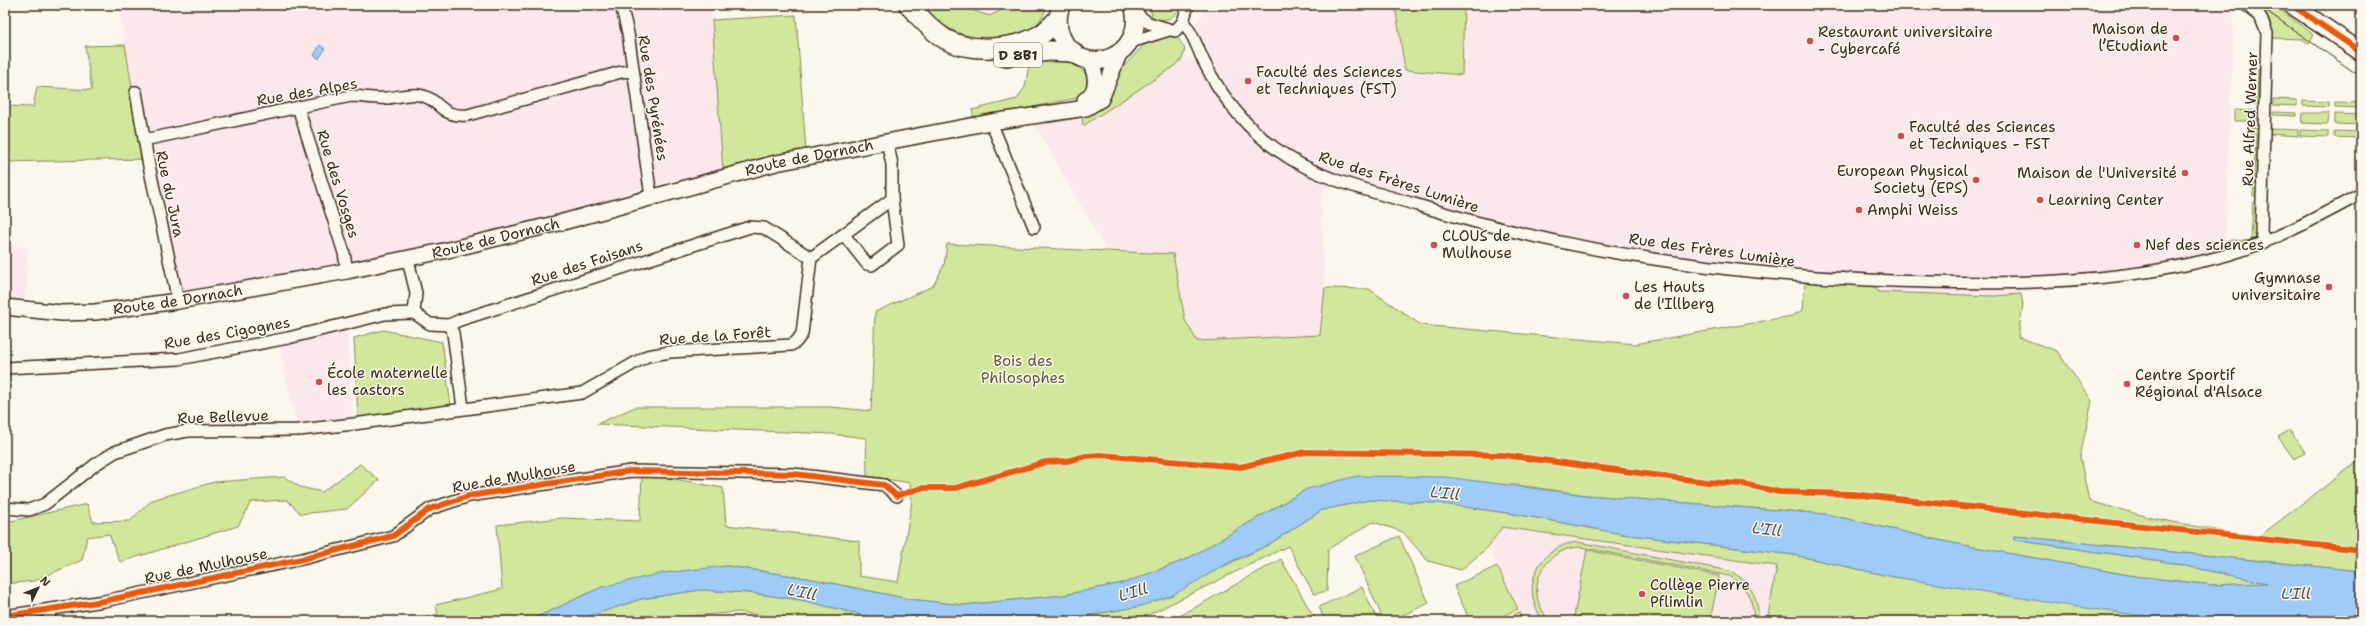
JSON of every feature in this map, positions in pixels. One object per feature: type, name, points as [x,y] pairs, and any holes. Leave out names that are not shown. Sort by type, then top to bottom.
[{"type":"highway","name":"D 8B1","points":[[909,5],[937,33],[956,44],[965,46],[992,47],[1022,43],[1038,36],[1059,13]]},
{"type":"highway","name":"D 8B1","points":[[965,46],[975,52],[988,56],[1004,57],[1061,51],[1081,56]]},
{"type":"main road","points":[[2292,5],[2361,52]]},
{"type":"main road","points":[[1056,111],[1086,108],[1096,104],[1103,93],[1119,54],[1131,42],[1136,24],[1134,9]]},
{"type":"main road","points":[[1056,111],[1081,102],[1094,92],[1096,74],[1081,56],[1064,43],[1059,32],[1059,13]]},
{"type":"main road","points":[[1081,56],[1104,60],[1119,54]]},
{"type":"main road","name":"Route de Dornach","points":[[5,307],[62,313],[95,312],[178,301],[408,260],[563,222],[776,163],[1056,111]]},
{"type":"street","name":"Rue des Pyrénées","points":[[622,5],[628,33],[651,197]]},
{"type":"street","points":[[1131,42],[1172,30],[1183,22],[1188,5]]},
{"type":"street","name":"Rue Alfred Werner","points":[[2246,5],[2260,16],[2267,33],[2261,232],[2265,241]]},
{"type":"street","points":[[1134,9],[1149,23],[1172,30]]},
{"type":"street","name":"Rue des Frères Lumière","points":[[1183,22],[1190,30],[1204,62],[1231,105],[1250,127],[1288,157],[1307,168],[1349,184],[1481,225],[1633,255],[1705,266],[1815,278],[1924,283],[2019,283],[2144,272],[2227,255],[2265,241],[2361,194]]},
{"type":"street","name":"Rue des Alpes","points":[[144,140],[351,96],[384,98],[418,94],[425,97],[446,113],[457,116],[621,72],[633,71]]},
{"type":"street","name":"Rue du Jura","points":[[136,92],[144,140],[178,301]]},
{"type":"street","name":"Rue des Vosges","points":[[298,107],[344,253],[348,271]]},
{"type":"street","points":[[986,124],[1034,227]]},
{"type":"street","points":[[844,235],[866,264],[872,265],[898,244],[892,199],[892,164],[888,142]]},
{"type":"street","points":[[811,258],[892,199]]},
{"type":"street","name":"Rue des Faisans","points":[[449,325],[750,227],[764,228],[811,258]]},
{"type":"street","name":"Rue de la Forêt","points":[[463,408],[582,393],[647,356],[670,352],[791,345],[796,342],[802,334],[811,258]]},
{"type":"street","points":[[408,260],[416,293],[414,313],[430,324],[449,325],[454,333],[463,408]]},
{"type":"street","name":"Rue des Cigognes","points":[[5,368],[179,359],[288,338],[385,314],[414,313]]},
{"type":"street","name":"Rue Bellevue","points":[[5,508],[29,510],[45,504],[96,464],[115,452],[165,435],[195,431],[299,430],[354,424],[463,408]]},
{"type":"street","name":"Rue de Mulhouse","points":[[5,616],[49,616],[104,601],[302,559],[393,536],[430,509],[469,496],[631,471],[794,474],[884,485],[897,496]]},
{"type":"shaded area","points":[[119,5],[711,5],[723,170],[637,189],[590,211],[419,251],[174,294],[147,183]]},
{"type":"shaded area","points":[[970,5],[1011,5],[990,16],[974,11]]},
{"type":"shaded area","points":[[1211,5],[1395,5],[1405,70],[1462,75],[1464,5],[2234,5],[2225,248],[2219,253],[2021,294],[1994,296],[1878,292],[1873,284],[1805,282],[1630,250],[1476,216],[1334,172],[1320,200],[1325,288],[1320,335],[1197,341],[1185,320],[1173,254],[1107,251],[1035,125],[1082,117],[1083,126],[1173,67],[1184,55],[1218,73],[1196,26],[1205,9]]},
{"type":"shaded area","points":[[5,246],[28,248],[25,301],[5,299]]},
{"type":"shaded area","name":"École maternelle les castors","points":[[347,328],[352,420],[296,422],[279,344]]},
{"type":"shaded area","name":"Collège Pierre Pflimlin","points":[[1502,527],[1778,566],[1767,621],[1525,621],[1488,547]]},
{"type":"green space","points":[[921,5],[970,5],[974,11],[990,16],[1011,5],[1047,5],[1038,23],[1025,34],[1008,40],[988,40],[969,36],[950,29],[934,18]]},
{"type":"green space","points":[[1149,5],[1184,5],[1170,18],[1158,20],[1153,19]]},
{"type":"green space","points":[[1395,5],[1464,5],[1462,75],[1405,70]]},
{"type":"green space","points":[[2254,5],[2274,5],[2314,35],[2309,44],[2302,39],[2272,38]]},
{"type":"green space","points":[[796,15],[806,152],[723,170],[712,20]]},
{"type":"green space","points":[[1167,36],[1178,38],[1185,49],[1182,59],[1173,67],[1083,126],[1082,117],[1048,123],[1089,111],[1116,74],[1146,43]]},
{"type":"green space","points":[[125,45],[144,159],[5,162],[5,106],[33,107],[37,87],[92,90],[85,46]]},
{"type":"green space","points":[[1030,59],[1057,60],[1073,64],[1086,74],[1091,82],[1083,96],[1077,98],[974,119],[972,110],[1017,99],[1025,87]]},
{"type":"green space","points":[[2258,69],[2261,70],[2261,104],[2248,104],[2248,99],[2257,99]]},
{"type":"green space","points":[[2273,99],[2297,100],[2297,106],[2273,105]]},
{"type":"green space","points":[[2303,101],[2329,102],[2329,107],[2303,106]]},
{"type":"green space","points":[[2335,102],[2361,103],[2361,108],[2335,107]]},
{"type":"green space","points":[[2234,110],[2257,111],[2257,121],[2234,121]]},
{"type":"green space","points":[[2273,112],[2297,113],[2297,116],[2273,115]]},
{"type":"green space","points":[[2303,113],[2329,113],[2328,124],[2302,123]]},
{"type":"green space","points":[[2335,114],[2361,115],[2361,125],[2335,124]]},
{"type":"green space","points":[[2247,128],[2260,129],[2257,195],[2253,196],[2256,134],[2247,133]]},
{"type":"green space","points":[[2269,129],[2298,130],[2298,136],[2269,134]]},
{"type":"green space","points":[[2300,130],[2328,131],[2328,137],[2300,136]]},
{"type":"green space","points":[[2334,131],[2361,132],[2361,138],[2334,137]]},
{"type":"green space","points":[[2253,201],[2257,205],[2256,241],[2229,252],[2230,240],[2251,241]]},
{"type":"green space","name":"Bois des Philosophes","points":[[947,244],[1173,254],[1185,320],[1197,341],[1320,335],[1325,288],[1369,289],[1421,325],[1635,344],[1792,316],[1803,310],[1805,282],[1873,284],[1878,292],[1994,296],[2021,294],[2023,304],[2018,337],[2057,351],[2092,401],[2080,457],[2089,501],[2152,518],[2257,538],[2361,459],[2361,571],[2014,536],[2014,540],[2162,561],[2269,583],[2213,585],[2134,576],[1952,543],[1826,514],[1586,495],[1517,485],[1307,489],[1187,559],[1127,582],[1064,595],[963,605],[909,599],[807,578],[727,566],[602,587],[528,621],[411,621],[438,614],[436,605],[502,589],[497,525],[562,518],[640,521],[642,477],[669,478],[723,488],[726,525],[859,541],[859,576],[898,582],[912,501],[910,483],[867,476],[866,438],[831,434],[597,424],[635,407],[831,407],[871,411],[875,312],[933,286],[944,265]]},
{"type":"green space","points":[[383,330],[442,342],[451,406],[358,419],[354,338]]},
{"type":"green space","points":[[2290,430],[2305,452],[2294,459],[2278,437]]},
{"type":"green space","points":[[360,464],[379,480],[347,509],[301,514],[287,500],[251,502],[238,526],[120,562],[109,534],[87,537],[82,560],[34,581],[5,584],[7,522],[87,504],[93,522],[130,521],[152,500],[214,482],[284,477],[300,487],[322,492]]},
{"type":"green space","points":[[1369,500],[1437,503],[1521,515],[1622,534],[1794,555],[1889,576],[2187,621],[1767,621],[1777,566],[1502,527],[1488,547],[1461,570],[1428,561],[1403,532],[1373,522],[1328,549],[1327,591],[1314,594],[1288,546],[1146,616],[1116,621],[1057,621],[1141,606],[1268,545],[1322,510]]},
{"type":"green space","points":[[1399,536],[1429,603],[1390,621],[1384,621],[1355,556]]},
{"type":"green space","points":[[1578,542],[1730,571],[1743,580],[1752,592],[1757,605],[1758,621],[1753,621],[1751,601],[1745,589],[1729,576],[1580,547],[1567,549],[1555,555],[1546,564],[1540,574],[1537,586],[1538,598],[1542,610],[1551,621],[1544,621],[1536,609],[1533,596],[1533,583],[1536,571],[1543,560],[1552,551],[1564,545]]},
{"type":"green space","points":[[1587,550],[1719,576],[1710,621],[1573,621]]},
{"type":"green space","points":[[1281,559],[1316,621],[1180,621],[1178,617]]},
{"type":"green space","points":[[1497,566],[1518,609],[1491,621],[1470,621],[1454,586]]},
{"type":"green space","points":[[1362,587],[1378,621],[1325,621],[1319,607]]},
{"type":"green space","points":[[700,590],[751,593],[801,600],[887,621],[797,621],[738,612],[637,621],[575,621],[641,599]]},
{"type":"green space","points":[[1519,612],[1523,621],[1501,621]]},
{"type":"water","points":[[320,45],[325,49],[319,59],[314,55]]},
{"type":"water","name":"L'Ill","points":[[1357,476],[1445,477],[1586,495],[1826,514],[1952,543],[2134,576],[2213,585],[2267,583],[2162,561],[2014,540],[2014,536],[2361,571],[2361,621],[2313,619],[2308,621],[2179,621],[2064,605],[1889,576],[1794,555],[1622,534],[1521,515],[1437,503],[1369,500],[1322,510],[1268,545],[1230,562],[1173,595],[1141,606],[1057,621],[887,621],[801,600],[751,593],[700,590],[641,599],[575,621],[528,621],[602,587],[663,573],[727,566],[807,578],[909,599],[963,605],[1064,595],[1127,582],[1187,559],[1307,489]]},
{"type":"tram line","points":[[2258,5],[2361,77]]},
{"type":"cycle path","points":[[2292,5],[2361,52]]},
{"type":"cycle path","points":[[5,616],[104,601],[302,559],[393,536],[430,509],[469,496],[631,471],[794,474],[884,485],[897,496],[921,488],[956,488],[1046,462],[1067,461],[1086,456],[1100,455],[1240,467],[1305,452],[1503,455],[1707,482],[1743,484],[1779,492],[1852,494],[2361,550]]},
{"type":"place","name":"Maison de l’Etudiant","points":[[2176,38]]},
{"type":"place","name":"Restaurant universitaire - Cybercafé","points":[[1810,41]]},
{"type":"place","name":"Faculté des Sciences et Techniques (FST)","points":[[1248,81]]},
{"type":"place","name":"Faculté des Sciences et Techniques - FST","points":[[1901,136]]},
{"type":"place","name":"Maison de l'Université","points":[[2185,173]]},
{"type":"place","name":"European Physical Society (EPS)","points":[[1976,180]]},
{"type":"place","name":"Learning Center","points":[[2040,200]]},
{"type":"place","name":"Amphi Weiss","points":[[1859,210]]},
{"type":"place","name":"CLOUS de Mulhouse","points":[[1434,245]]},
{"type":"place","name":"Nef des sciences","points":[[2137,245]]},
{"type":"place","name":"Gymnase universitaire","points":[[2329,287]]},
{"type":"place","name":"Les Hauts de l'Illberg","points":[[1626,296]]},
{"type":"place","name":"École maternelle les castors","points":[[319,382]]},
{"type":"place","name":"Centre Sportif Régional d'Alsace","points":[[2127,384]]},
{"type":"place","name":"Collège Pierre Pflimlin","points":[[1642,594]]}]
